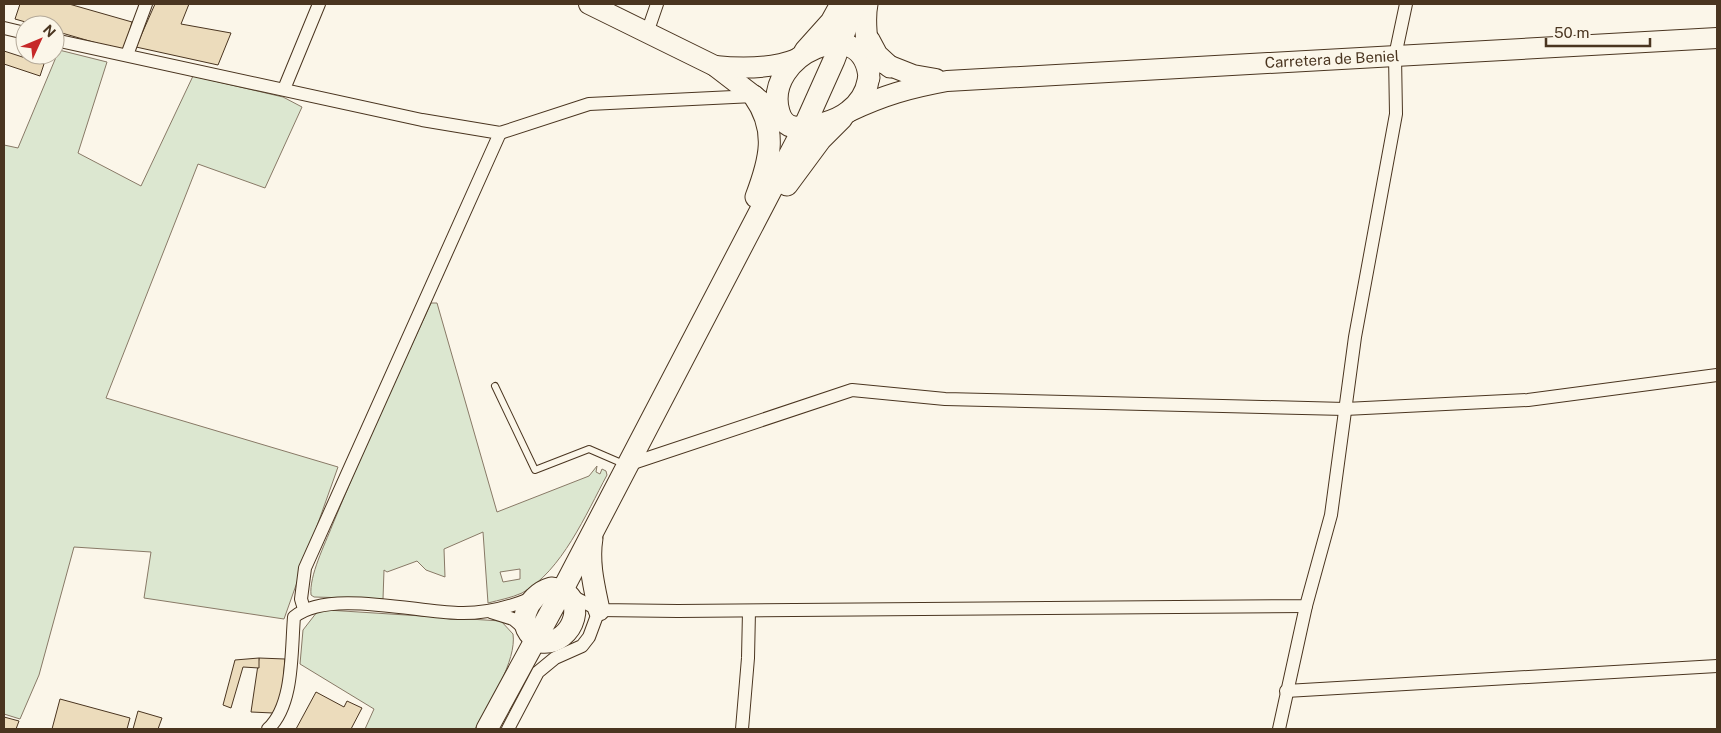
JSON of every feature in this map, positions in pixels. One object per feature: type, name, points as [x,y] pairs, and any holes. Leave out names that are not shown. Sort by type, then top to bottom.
[{"type":"highway","points":[[718,292],[761,184],[768,158],[778,85],[785,72],[831,22],[841,4]]},
{"type":"highway","points":[[718,292],[797,169],[820,139],[864,95],[869,78],[868,67],[859,47],[855,4]]},
{"type":"highway","points":[[523,662],[525,630],[552,593],[594,528],[804,127],[859,47],[866,25],[867,4]]},
{"type":"highway","points":[[797,59],[823,45],[859,47],[877,55],[890,67]]},
{"type":"highway","points":[[754,96],[766,115],[789,126],[804,127],[848,112]]},
{"type":"highway","points":[[594,528],[590,560],[600,610]]},
{"type":"highway","points":[[523,662],[561,637],[575,614],[573,602],[552,593]]},
{"type":"highway","points":[[525,630],[547,643],[561,637]]},
{"type":"highway","points":[[487,729],[523,662],[525,630]]},
{"type":"main road","points":[[589,4],[715,66],[754,96]]},
{"type":"main road","name":"Carretera de Beniel","points":[[948,81],[1717,38]]},
{"type":"main road","points":[[715,66],[739,69],[776,66],[797,59]]},
{"type":"main road","points":[[890,67],[913,75],[948,81]]},
{"type":"main road","points":[[848,112],[883,96],[904,89],[948,81]]},
{"type":"street","points":[[127,55],[146,4]]},
{"type":"street","points":[[284,89],[319,4]]},
{"type":"street","points":[[647,33],[658,4]]},
{"type":"street","points":[[1279,729],[1306,606],[1331,515],[1355,337],[1396,114],[1395,56],[1406,4]]},
{"type":"street","points":[[65,42],[422,120],[500,133],[589,104],[754,96]]},
{"type":"street","points":[[304,609],[301,599],[305,568],[500,133]]},
{"type":"street","points":[[627,465],[852,390],[945,399],[1346,409],[1528,400],[1717,375]]},
{"type":"street","points":[[268,729],[275,722],[285,705],[294,618],[304,609],[333,602],[459,613],[504,609],[552,593],[600,610],[749,611],[1306,606]]},
{"type":"street","points":[[561,637],[580,620],[600,610]]},
{"type":"street","points":[[508,729],[538,672],[555,658],[582,646],[589,637],[600,610]]},
{"type":"street","points":[[488,611],[525,630]]},
{"type":"street","points":[[742,729],[747,678],[749,611]]},
{"type":"street","points":[[1286,691],[1717,666]]},
{"type":"lane","points":[[495,386],[535,470],[589,449],[627,465]]},
{"type":"green space","points":[[65,52],[107,62],[78,153],[141,186],[193,76],[283,97],[302,107],[265,188],[198,164],[106,398],[338,467],[284,619],[144,598],[151,552],[74,547],[39,675],[20,719],[4,714],[4,145],[18,148],[53,65],[65,65]]},
{"type":"green space","points":[[431,303],[437,303],[497,512],[589,476],[597,466],[596,472],[600,474],[602,469],[606,471],[607,475],[572,540],[561,556],[536,583],[518,595],[488,603],[483,532],[444,549],[445,577],[426,570],[417,561],[387,572],[384,570],[383,599],[314,597],[311,595],[312,579],[322,551],[368,442]],"holes":[[[520,569],[520,579],[503,582],[500,572]]]},
{"type":"green space","points":[[327,610],[501,621],[513,634],[511,656],[501,682],[475,729],[365,729],[374,709],[300,664],[303,630],[317,612]]},
{"type":"building","points":[[20,4],[69,4],[132,22],[124,51],[65,34],[65,15],[16,15]]},
{"type":"building","points":[[155,4],[189,4],[181,24],[231,33],[218,65],[136,47]]},
{"type":"building","points":[[4,51],[15,55],[15,65],[44,65],[40,76],[4,64]]},
{"type":"building","points":[[259,658],[285,659],[282,695],[273,713],[251,712]]},
{"type":"building","points":[[259,658],[259,668],[243,667],[231,708],[223,705],[235,660]]},
{"type":"building","points":[[316,692],[344,707],[347,701],[362,708],[351,729],[296,729]]},
{"type":"building","points":[[60,699],[130,718],[127,729],[52,729]]},
{"type":"building","points":[[138,711],[162,718],[158,729],[133,729]]},
{"type":"building","points":[[4,717],[19,721],[16,729],[4,729]]}]
